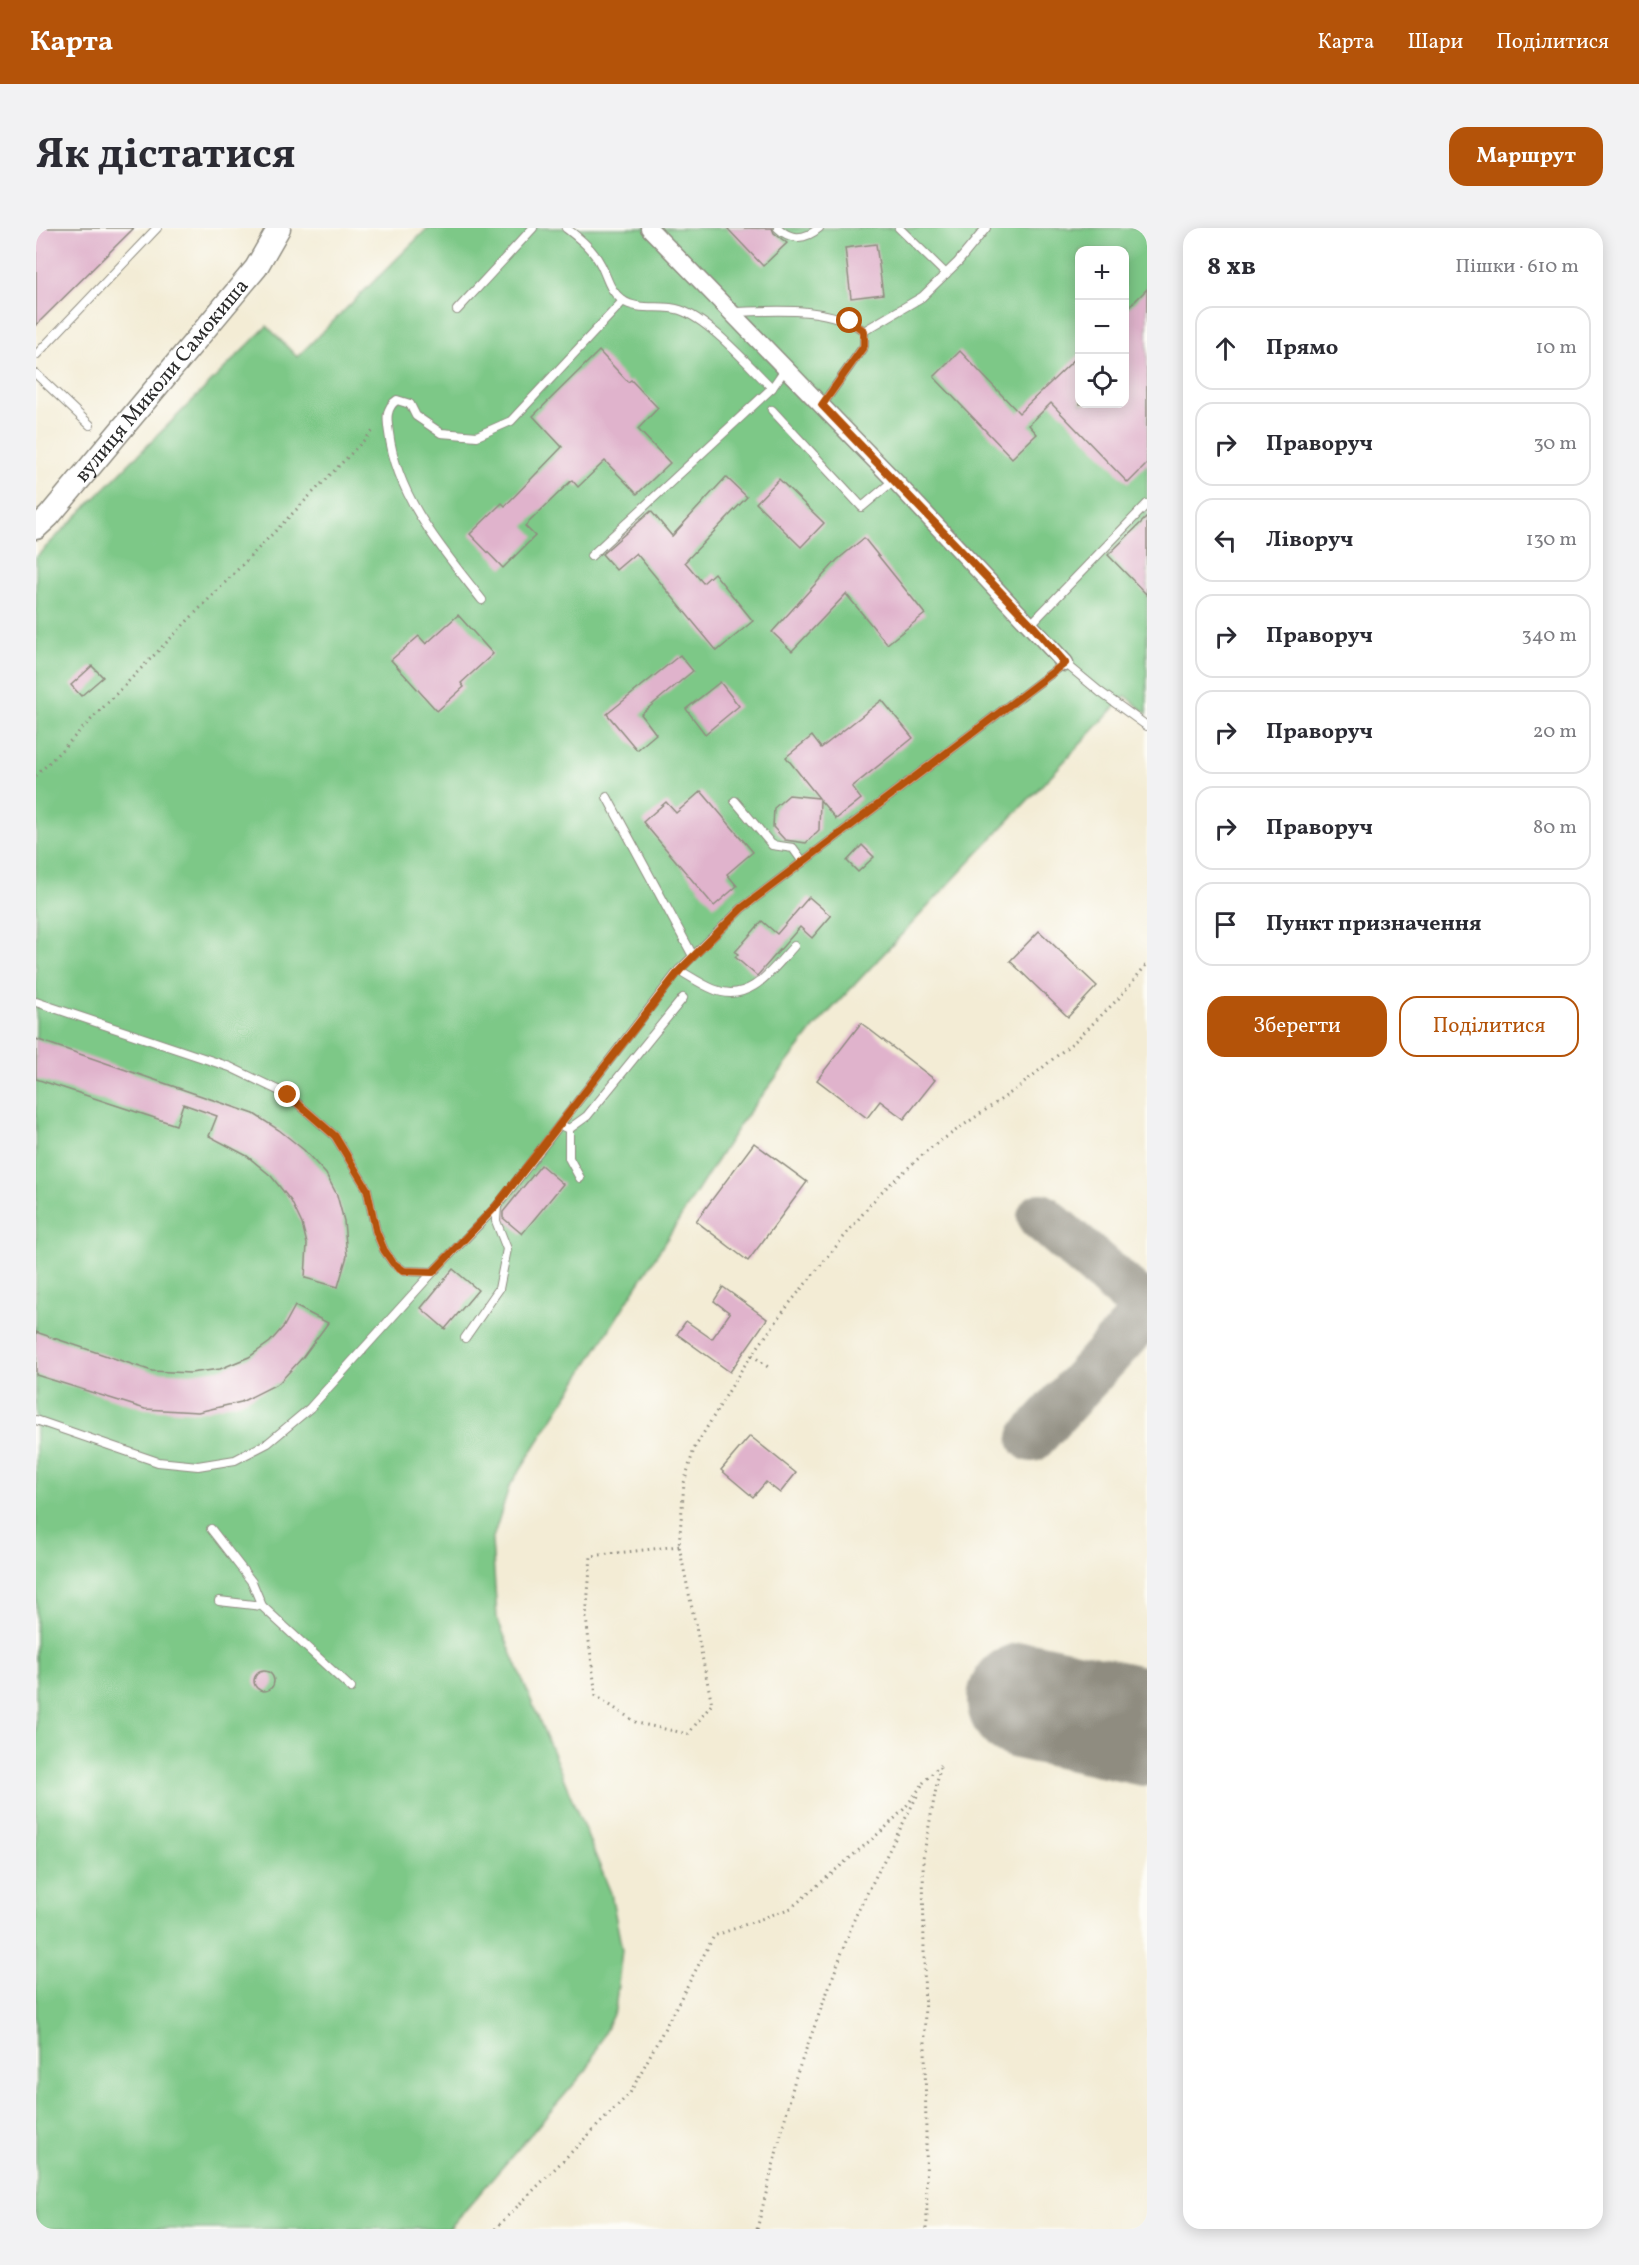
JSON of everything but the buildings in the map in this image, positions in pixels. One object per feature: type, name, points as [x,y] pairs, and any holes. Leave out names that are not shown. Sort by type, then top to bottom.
[{"type":"street","name":"вулиця Миколи Самокиша","points":[[36,528],[49,516],[256,268],[279,228]]},
{"type":"street","points":[[649,228],[894,480],[1065,663]]},
{"type":"lane","points":[[36,355],[157,228]]},
{"type":"lane","points":[[457,310],[533,228]]},
{"type":"lane","points":[[566,228],[590,248],[601,265],[609,288],[623,301],[634,306],[670,308],[694,316],[772,388]]},
{"type":"lane","points":[[778,228],[792,237],[809,236],[819,228]]},
{"type":"lane","points":[[898,228],[946,274]]},
{"type":"lane","points":[[864,331],[922,297],[946,274],[986,228]]},
{"type":"lane","points":[[482,600],[438,543],[409,498],[391,453],[387,417],[391,404],[397,400],[410,404],[417,416],[441,433],[477,436],[511,421],[623,301]]},
{"type":"lane","points":[[732,312],[796,310],[850,321],[864,331]]},
{"type":"lane","points":[[822,405],[864,346],[864,331]]},
{"type":"lane","points":[[591,556],[772,388],[786,368]]},
{"type":"lane","points":[[36,374],[90,424]]},
{"type":"lane","points":[[772,410],[862,507],[894,480]]},
{"type":"lane","points":[[1031,624],[1147,504]]},
{"type":"lane","points":[[36,1420],[158,1462],[198,1466],[235,1460],[268,1443],[310,1408],[496,1206],[565,1127],[680,970],[742,908],[1065,663],[1147,726]]},
{"type":"lane","points":[[607,797],[693,956]]},
{"type":"lane","points":[[735,801],[772,845],[793,848],[803,862]]},
{"type":"lane","points":[[680,970],[715,990],[741,993],[757,986],[794,946]]},
{"type":"lane","points":[[565,1127],[587,1116],[683,998]]},
{"type":"lane","points":[[36,1002],[230,1068],[288,1095],[335,1136],[367,1189],[376,1231],[384,1250],[393,1263],[404,1271],[433,1272]]},
{"type":"lane","points":[[565,1127],[569,1158],[580,1178]]},
{"type":"lane","points":[[465,1338],[499,1289],[507,1249],[496,1221],[496,1206]]},
{"type":"lane","points":[[211,1529],[252,1582],[262,1606],[351,1688]]},
{"type":"lane","points":[[219,1601],[262,1606]]},
{"type":"path","points":[[36,776],[387,417]]},
{"type":"path","points":[[679,1546],[591,1556],[586,1618],[596,1696],[637,1723],[688,1734],[712,1704],[679,1546],[684,1482],[694,1449],[753,1354],[828,1254],[879,1194],[929,1149],[1019,1087],[1068,1046],[1119,998],[1147,964]]},
{"type":"path","points":[[753,1354],[768,1367]]},
{"type":"path","points":[[495,2229],[630,2093],[714,1936],[791,1908],[885,1828],[904,1809],[940,1765],[923,1858],[927,2229]]},
{"type":"path","points":[[757,2229],[795,2079],[855,1917],[923,1784]]},
{"type":"green space","points":[[428,228],[1147,228],[1147,714],[1126,696],[814,1028],[740,1124],[509,1487],[492,1541],[497,1618],[611,1893],[622,1950],[615,2010],[587,2069],[449,2229],[36,2229],[36,557],[267,326],[297,357]]},
{"type":"taxiway","points":[[1041,1217],[1147,1308]]},
{"type":"taxiway","points":[[1032,1438],[1147,1311]]},
{"type":"runway","points":[[1026,1701],[1147,1727]]},
{"type":"route","points":[[288,1095],[335,1136],[367,1189],[376,1231],[384,1250],[393,1263],[404,1271],[433,1272],[496,1206],[680,970],[742,908],[1065,663],[1031,624],[822,405],[864,346],[864,331],[850,321]]}]
